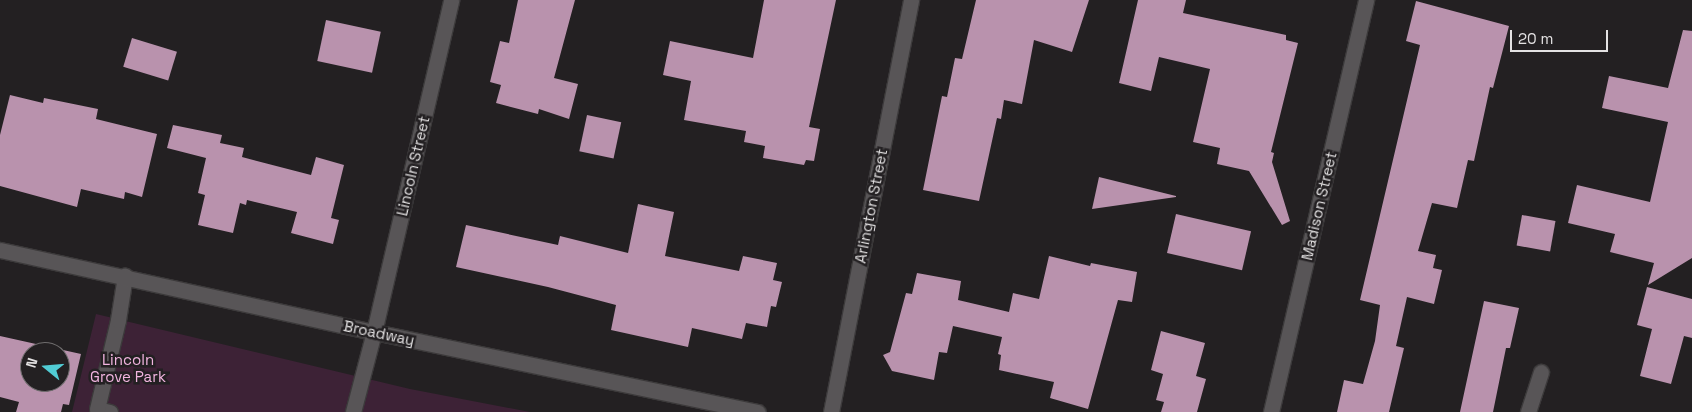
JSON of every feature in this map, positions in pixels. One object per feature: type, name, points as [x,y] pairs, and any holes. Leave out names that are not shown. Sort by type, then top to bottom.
[{"type":"street","name":"Lincoln Street","points":[[353,412],[374,332],[451,0]]},
{"type":"street","name":"Arlington Street","points":[[831,412],[911,0]]},
{"type":"street","name":"Madison Street","points":[[1271,412],[1366,0]]},
{"type":"street","name":"Broadway","points":[[0,250],[374,332],[758,412]]},
{"type":"street","points":[[110,412],[96,409],[118,320],[125,276]]},
{"type":"street","points":[[1528,412],[1541,372]]},
{"type":"green space","name":"Lincoln Grove Park","points":[[96,314],[410,389],[530,412],[72,412]]},
{"type":"building","points":[[518,0],[575,0],[554,78],[578,84],[569,119],[539,109],[538,114],[496,103],[501,85],[490,82],[500,41],[509,43]]},
{"type":"building","points":[[764,0],[836,0],[809,127],[820,129],[814,161],[806,160],[804,165],[763,158],[765,146],[744,142],[746,131],[684,120],[691,81],[663,75],[670,41],[753,58]]},
{"type":"building","points":[[976,0],[1089,0],[1072,52],[1034,40],[1022,104],[1004,100],[1001,119],[997,118],[979,201],[923,190],[942,96],[947,97],[955,58],[962,59]]},
{"type":"building","points":[[1138,0],[1186,0],[1183,13],[1286,35],[1286,40],[1298,43],[1271,152],[1274,153],[1272,162],[1290,221],[1282,225],[1249,171],[1217,164],[1220,148],[1193,142],[1210,69],[1159,57],[1151,91],[1119,83]]},
{"type":"building","points":[[1416,1],[1509,26],[1493,88],[1490,87],[1474,161],[1468,160],[1457,208],[1432,203],[1418,251],[1436,255],[1433,268],[1442,270],[1434,304],[1407,297],[1396,346],[1404,348],[1389,412],[1337,412],[1344,380],[1363,384],[1375,341],[1380,305],[1360,300],[1420,45],[1406,41]]},
{"type":"building","points":[[326,20],[381,32],[372,73],[317,61]]},
{"type":"building","points":[[1683,30],[1692,31],[1692,258],[1648,285],[1654,263],[1610,252],[1615,234],[1568,223],[1577,185],[1650,202],[1668,122],[1602,108],[1609,76],[1668,88]]},
{"type":"building","points":[[132,38],[177,52],[168,80],[123,67]]},
{"type":"building","points":[[10,95],[43,103],[44,98],[98,109],[96,119],[157,134],[142,197],[125,192],[124,199],[81,189],[77,207],[0,186],[0,135]]},
{"type":"building","points":[[587,115],[621,122],[614,158],[579,151]]},
{"type":"building","points":[[173,125],[222,135],[220,143],[244,148],[242,157],[311,175],[316,157],[344,165],[331,218],[339,220],[333,244],[291,233],[297,212],[247,200],[246,205],[240,203],[233,233],[198,225],[205,195],[198,193],[206,158],[167,148]]},
{"type":"building","points":[[1099,177],[1176,196],[1176,197],[1092,209]]},
{"type":"building","points":[[638,204],[674,212],[665,256],[739,271],[743,256],[777,263],[773,280],[782,282],[776,307],[771,306],[767,327],[746,323],[742,339],[692,328],[688,347],[611,330],[616,305],[548,287],[456,267],[466,225],[558,245],[560,236],[628,253]]},
{"type":"building","points":[[1176,214],[1251,231],[1242,270],[1167,253]]},
{"type":"building","points":[[1522,215],[1555,221],[1550,251],[1517,246]]},
{"type":"building","points":[[1049,256],[1090,266],[1091,263],[1137,272],[1132,302],[1118,300],[1088,409],[1050,398],[1054,382],[999,370],[1001,355],[998,354],[1002,337],[953,326],[947,353],[939,352],[934,380],[892,371],[883,355],[890,352],[906,293],[912,294],[917,273],[961,281],[958,300],[1009,312],[1013,293],[1039,299]]},
{"type":"building","points":[[1647,287],[1692,299],[1692,338],[1684,336],[1671,384],[1640,376],[1652,329],[1637,325]]},
{"type":"building","points":[[1484,301],[1519,308],[1510,348],[1506,348],[1493,412],[1460,412]]},
{"type":"building","points":[[1161,331],[1205,343],[1196,376],[1206,379],[1197,412],[1161,412],[1164,402],[1156,400],[1163,374],[1151,370]]},
{"type":"building","points":[[0,336],[27,342],[20,342],[20,392],[70,392],[70,352],[81,354],[69,405],[63,404],[61,412],[16,412],[19,402],[0,397]]}]
